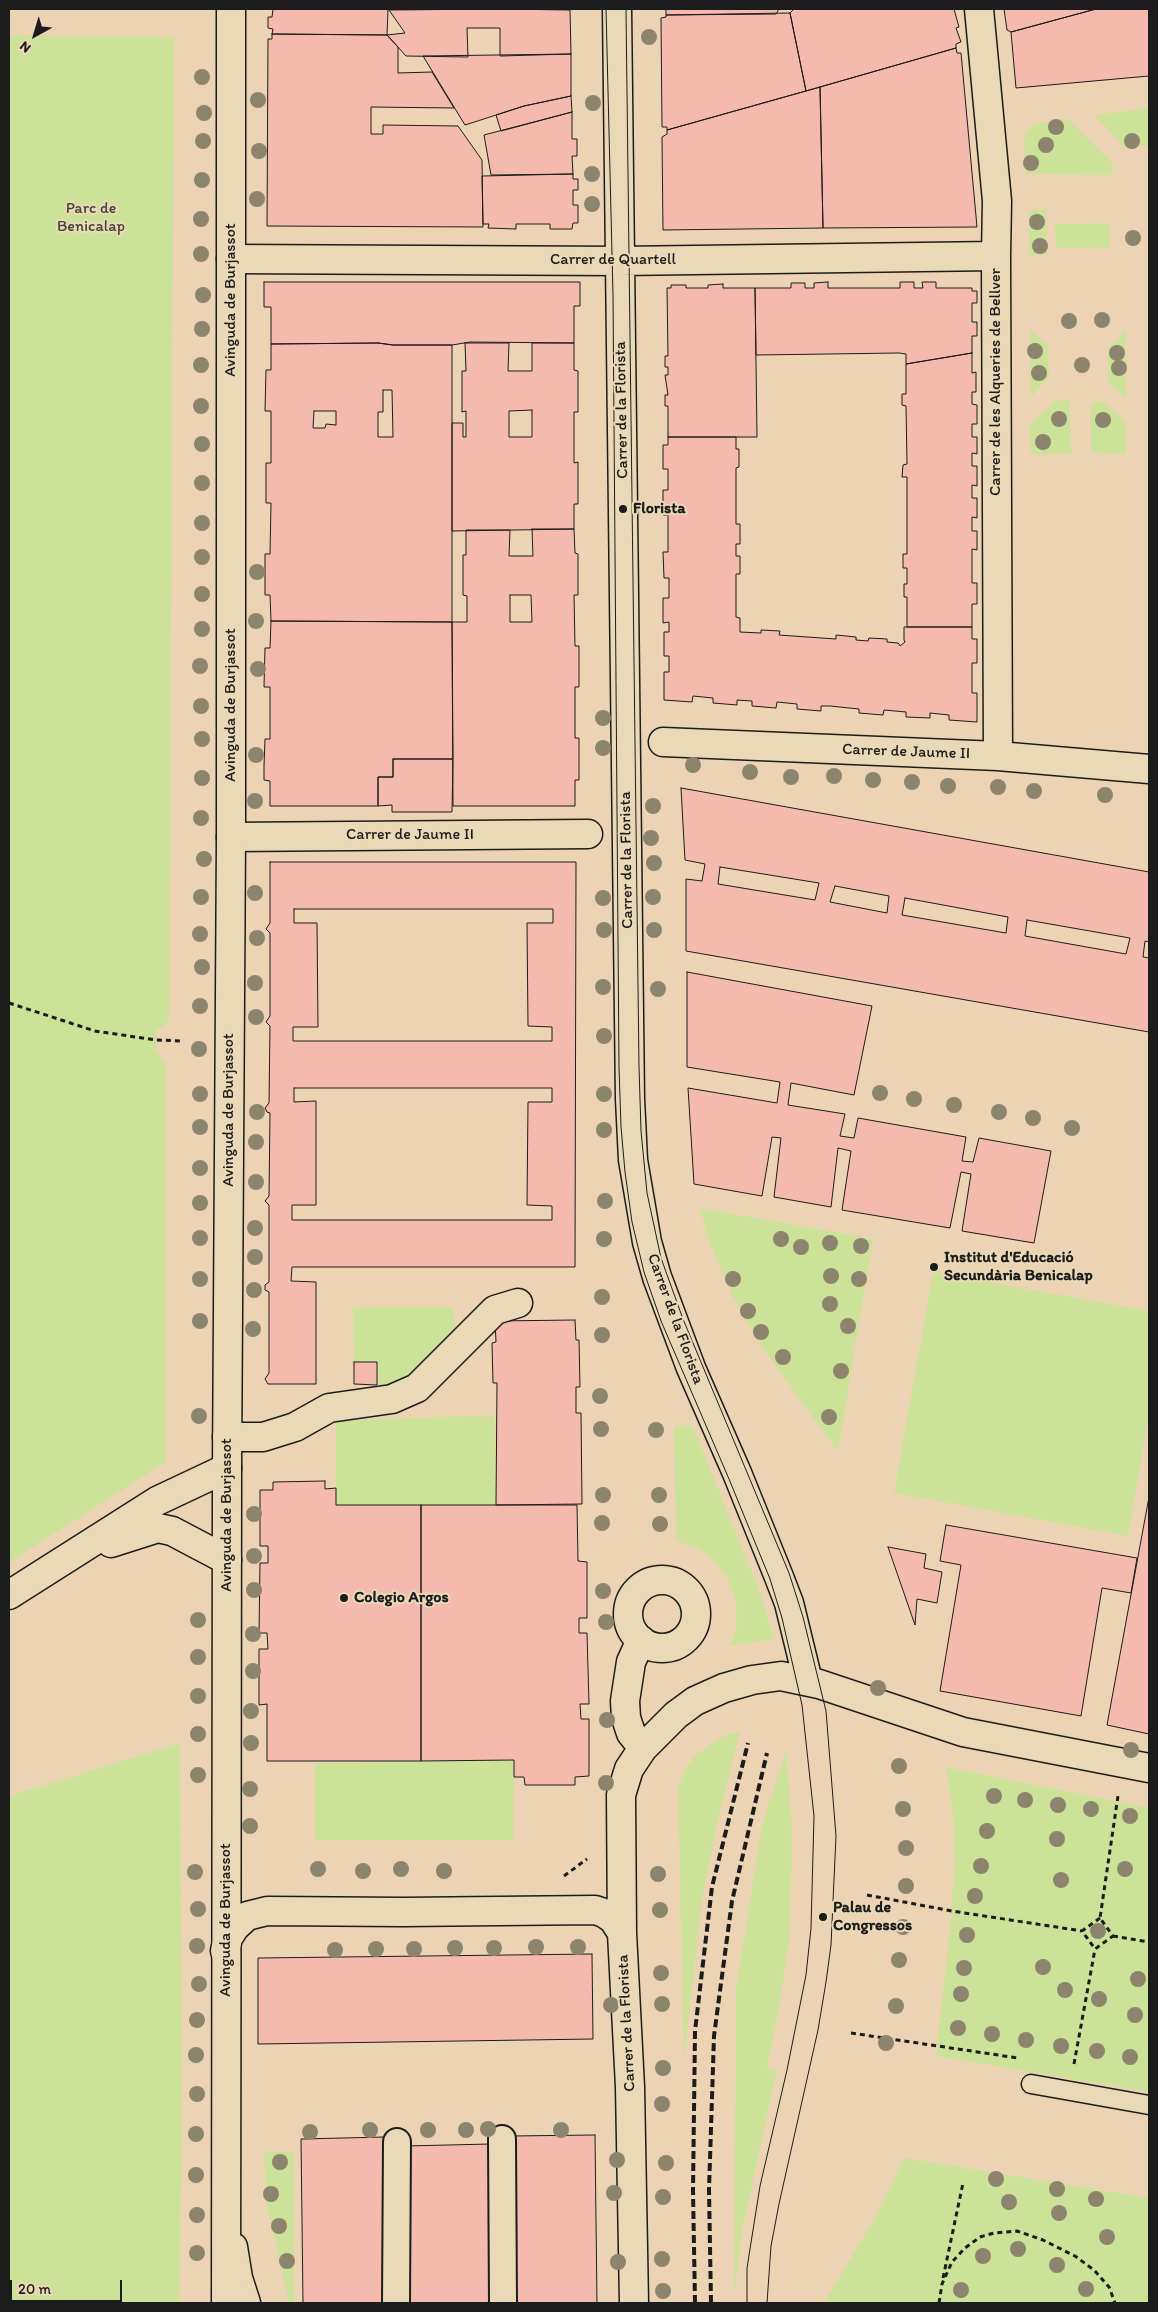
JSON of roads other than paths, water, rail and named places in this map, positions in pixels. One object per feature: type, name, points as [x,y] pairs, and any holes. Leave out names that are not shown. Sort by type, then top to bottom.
[{"type":"street","name":"Avinguda de Burjassot","points":[[226,2303],[225,1951],[230,837],[231,9]]},
{"type":"street","name":"Carrer de la Florista","points":[[617,9],[630,1099],[638,1198],[647,1242],[669,1313],[779,1577],[789,1604],[808,1681]]},
{"type":"street","name":"Carrer de les Alqueries de Bellver","points":[[979,9],[997,201],[998,756]]},
{"type":"street","name":"Carrer de Quartell","points":[[231,259],[620,261],[996,256]]},
{"type":"street","name":"Carrer de Jaume II","points":[[663,742],[998,756],[1149,769]]},
{"type":"street","name":"Carrer de Jaume II","points":[[230,837],[588,834]]},
{"type":"street","points":[[227,1437],[263,1437],[295,1427],[328,1408],[392,1400],[417,1388],[495,1310],[518,1303]]},
{"type":"street","points":[[9,1595],[157,1501],[227,1468]]},
{"type":"street","points":[[69,1558],[132,1535],[158,1528],[172,1531],[226,1560]]},
{"type":"street","points":[[642,1640],[631,1662],[625,1701],[626,1718],[631,1733],[643,1748]]},
{"type":"street","name":"Carrer de la Florista","points":[[634,2303],[630,2087],[622,1933],[621,1794],[629,1769],[643,1748],[676,1714],[696,1701],[724,1688],[752,1680],[781,1676],[808,1681],[963,1732],[1149,1768]]},
{"type":"street","points":[[225,1951],[228,1938],[235,1927],[246,1916],[267,1911],[594,1910],[604,1912],[613,1919],[622,1933]]},
{"type":"street","points":[[502,2139],[503,2303]]},
{"type":"street","points":[[396,2303],[397,2142]]},
{"type":"street","name":"Avinguda de Burjassot","points":[[226,2211],[238,2278],[246,2303]]},
{"type":"lane","points":[[1031,2084],[1149,2105]]},
{"type":"tram line","points":[[606,9],[613,295],[619,1068],[625,1172],[632,1222],[644,1272],[661,1321],[770,1579],[782,1618],[802,1705],[814,1816],[811,1928],[806,1975],[787,2070],[760,2186],[747,2268],[747,2303]]},
{"type":"tram line","points":[[626,9],[639,1067],[641,1131],[647,1193],[661,1258],[683,1319],[789,1573],[803,1617],[826,1711],[836,1836],[831,1945],[826,1982],[818,2030],[771,2246],[767,2303]]},
{"type":"railway","points":[[695,2303],[693,2191],[695,2031],[712,1887],[748,1743]]},
{"type":"railway","points":[[711,2303],[709,2190],[714,2036],[732,1901],[767,1753]]},
{"type":"place","name":"Florista","points":[[623,509]]},
{"type":"place","name":"Institut d'Educació Secundària Benicalap","points":[[934,1267]]},
{"type":"place","name":"Colegio Argos","points":[[344,1598]]},
{"type":"place","name":"Palau de Congressos","points":[[823,1917]]},
{"type":"park label","name":"Parc de Benicalap","points":[[91,218]]}]
